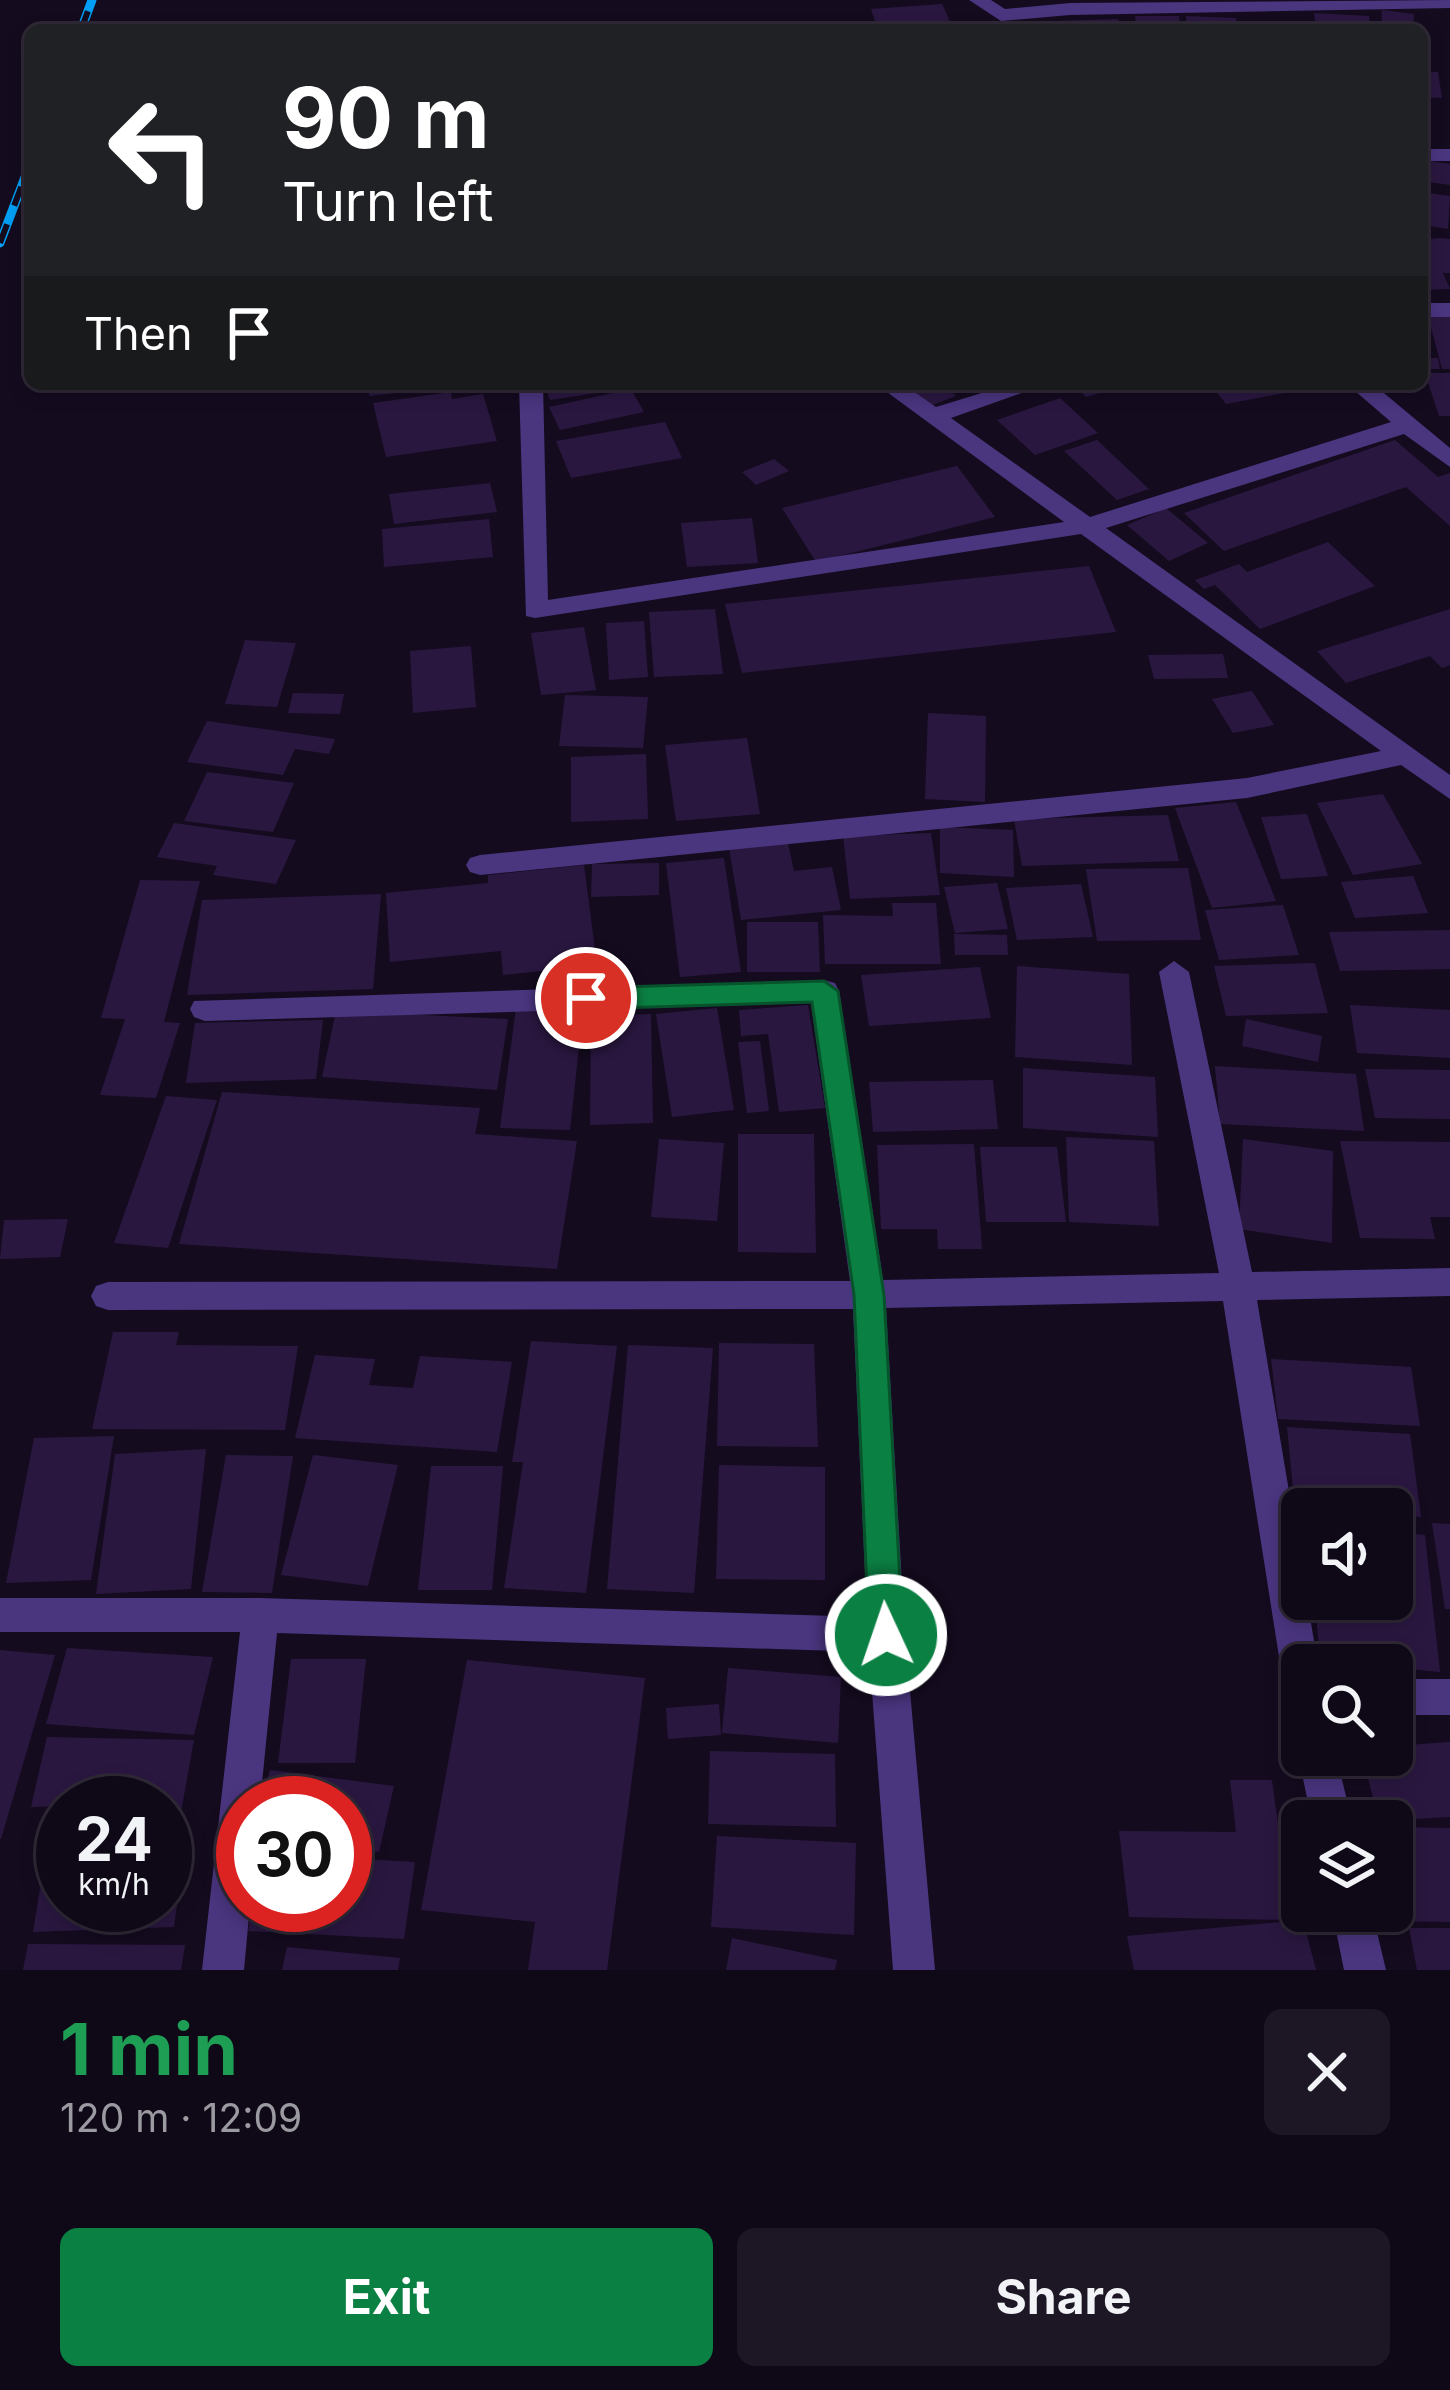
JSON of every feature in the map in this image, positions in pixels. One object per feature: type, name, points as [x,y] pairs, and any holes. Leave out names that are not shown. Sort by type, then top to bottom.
[{"type":"street","points":[[978,0],[1006,23],[1094,8],[1450,2]]},
{"type":"street","points":[[531,390],[535,610],[1086,526],[1408,425]]},
{"type":"street","points":[[896,390],[1450,789]]},
{"type":"street","points":[[933,416],[1016,390]]},
{"type":"street","points":[[1366,390],[1450,460]]},
{"type":"street","points":[[480,865],[1247,788],[1406,755]]},
{"type":"street","points":[[1174,972],[1238,1287],[1296,1644]]},
{"type":"street","points":[[205,1010],[824,991],[869,1295],[886,1635],[914,1970]]},
{"type":"street","points":[[108,1296],[869,1295],[1450,1282]]},
{"type":"street","points":[[0,1615],[260,1615],[886,1635]]},
{"type":"street","points":[[224,1970],[260,1615]]},
{"type":"street","points":[[1413,1697],[1450,1696]]},
{"type":"street","points":[[1357,1932],[1365,1970]]},
{"type":"building","points":[[942,4],[951,24],[876,24],[871,9]]},
{"type":"building","points":[[1382,10],[1414,14],[1413,24],[1381,24]]},
{"type":"building","points":[[1314,13],[1369,16],[1370,24],[1315,24]]},
{"type":"building","points":[[1135,16],[1179,16],[1180,24],[1136,24]]},
{"type":"building","points":[[1186,16],[1236,18],[1236,24],[1187,24]]},
{"type":"building","points":[[1118,19],[1120,24],[1054,24]]},
{"type":"building","points":[[1428,72],[1438,72],[1442,98],[1428,97]]},
{"type":"building","points":[[1428,161],[1450,164],[1450,185],[1428,182]]},
{"type":"building","points":[[1428,193],[1450,196],[1448,229],[1428,226]]},
{"type":"building","points":[[1428,239],[1450,239],[1450,273],[1443,273],[1450,289],[1428,290]]},
{"type":"building","points":[[1428,316],[1450,316],[1450,369],[1442,369]]},
{"type":"building","points":[[1428,342],[1430,358],[1438,358],[1440,369],[1428,369]]},
{"type":"building","points":[[1428,373],[1450,373],[1450,416],[1439,416]]},
{"type":"building","points":[[368,390],[424,390],[369,396]]},
{"type":"building","points":[[546,390],[616,390],[550,400]]},
{"type":"building","points":[[632,390],[644,412],[560,430],[549,407]]},
{"type":"building","points":[[913,390],[949,390],[956,396],[930,406]]},
{"type":"building","points":[[1079,390],[1110,390],[1086,397]]},
{"type":"building","points":[[1215,390],[1300,390],[1226,404]]},
{"type":"building","points":[[451,392],[452,399],[483,394],[497,441],[386,457],[373,403]]},
{"type":"building","points":[[1060,398],[1098,433],[1035,455],[997,420]]},
{"type":"building","points":[[665,422],[682,458],[571,478],[556,441]]},
{"type":"building","points":[[1097,440],[1149,489],[1117,500],[1064,451]]},
{"type":"building","points":[[1395,440],[1438,477],[1450,473],[1450,526],[1406,487],[1224,551],[1184,513]]},
{"type":"building","points":[[774,459],[789,471],[756,485],[742,472]]},
{"type":"building","points":[[957,466],[995,517],[816,562],[782,508]]},
{"type":"building","points":[[490,483],[497,512],[394,524],[389,494]]},
{"type":"building","points":[[1166,508],[1208,543],[1169,561],[1127,525]]},
{"type":"building","points":[[752,518],[758,563],[687,567],[681,523]]},
{"type":"building","points":[[489,519],[493,557],[384,567],[382,529]]},
{"type":"building","points":[[1328,542],[1375,586],[1260,629],[1215,585],[1204,589],[1195,580],[1239,564],[1247,572]]},
{"type":"building","points":[[1089,566],[1116,632],[742,673],[725,604]]},
{"type":"building","points":[[715,609],[723,674],[654,677],[649,612]]},
{"type":"building","points":[[1450,609],[1450,665],[1442,668],[1430,656],[1346,683],[1317,651]]},
{"type":"building","points":[[644,621],[648,677],[609,680],[606,623]]},
{"type":"building","points":[[584,627],[596,690],[541,695],[531,633]]},
{"type":"building","points":[[245,640],[296,643],[277,707],[225,704]]},
{"type":"building","points":[[471,646],[476,707],[413,713],[410,651]]},
{"type":"building","points":[[1223,654],[1228,678],[1154,679],[1148,655]]},
{"type":"building","points":[[1252,691],[1274,725],[1233,733],[1212,699]]},
{"type":"building","points":[[293,693],[344,694],[340,714],[288,713]]},
{"type":"building","points":[[565,695],[648,697],[643,748],[559,746]]},
{"type":"building","points":[[928,713],[986,716],[985,802],[925,799]]},
{"type":"building","points":[[207,721],[335,739],[329,754],[295,749],[283,775],[187,762]]},
{"type":"building","points":[[747,738],[760,814],[676,821],[665,745]]},
{"type":"building","points":[[646,754],[648,819],[571,822],[571,757]]},
{"type":"building","points":[[207,772],[294,783],[273,832],[184,821]]},
{"type":"building","points":[[1383,794],[1422,864],[1353,875],[1317,803]]},
{"type":"building","points":[[1236,802],[1276,901],[1212,908],[1175,808]]},
{"type":"building","points":[[1307,814],[1328,876],[1281,879],[1261,817]]},
{"type":"building","points":[[1168,815],[1179,861],[1022,866],[1014,819]]},
{"type":"building","points":[[174,823],[296,840],[276,884],[213,875],[217,866],[157,857]]},
{"type":"building","points":[[940,827],[1013,830],[1014,877],[940,873]]},
{"type":"building","points":[[931,833],[940,895],[850,899],[843,836]]},
{"type":"building","points":[[788,843],[794,871],[832,867],[841,910],[741,920],[729,848]]},
{"type":"building","points":[[724,858],[741,972],[680,977],[666,863]]},
{"type":"building","points":[[659,863],[659,895],[591,897],[592,864]]},
{"type":"building","points":[[584,865],[597,965],[503,975],[501,951],[390,962],[386,893],[488,883],[488,875]]},
{"type":"building","points":[[1188,868],[1201,940],[1097,941],[1086,869]]},
{"type":"building","points":[[1413,876],[1428,913],[1355,918],[1341,882]]},
{"type":"building","points":[[140,880],[200,881],[164,1022],[180,1023],[156,1098],[100,1095],[125,1019],[101,1018]]},
{"type":"building","points":[[997,883],[1008,929],[955,933],[944,887]]},
{"type":"building","points":[[1081,884],[1093,937],[1017,940],[1006,888]]},
{"type":"building","points":[[381,894],[373,989],[187,995],[202,900]]},
{"type":"building","points":[[892,903],[936,903],[941,964],[825,964],[823,915],[893,916]]},
{"type":"building","points":[[1283,905],[1299,955],[1219,960],[1205,910]]},
{"type":"building","points":[[747,922],[818,922],[820,972],[747,972]]},
{"type":"building","points":[[1450,930],[1450,969],[1340,971],[1329,932]]},
{"type":"building","points":[[954,934],[1007,935],[1008,955],[955,955]]},
{"type":"building","points":[[1315,963],[1328,1013],[1226,1016],[1214,966]]},
{"type":"building","points":[[1017,966],[1129,974],[1132,1065],[1015,1057]]},
{"type":"building","points":[[980,967],[991,1018],[869,1026],[861,975]]},
{"type":"building","points":[[808,1005],[825,1108],[779,1112],[768,1034],[741,1036],[739,1010]]},
{"type":"building","points":[[1350,1005],[1450,1010],[1450,1058],[1357,1053]]},
{"type":"building","points":[[516,1008],[583,1010],[570,1130],[500,1128]]},
{"type":"building","points":[[717,1008],[734,1110],[672,1117],[656,1014]]},
{"type":"building","points":[[336,1011],[508,1019],[497,1090],[322,1077]]},
{"type":"building","points":[[651,1014],[653,1123],[590,1125],[591,1016]]},
{"type":"building","points":[[1246,1019],[1322,1036],[1318,1062],[1242,1046]]},
{"type":"building","points":[[323,1020],[316,1079],[186,1083],[195,1023]]},
{"type":"building","points":[[760,1041],[769,1111],[747,1113],[738,1042]]},
{"type":"building","points":[[1215,1066],[1356,1074],[1364,1131],[1220,1124]]},
{"type":"building","points":[[1023,1068],[1155,1077],[1158,1137],[1023,1128]]},
{"type":"building","points":[[1365,1069],[1450,1070],[1450,1119],[1375,1118]]},
{"type":"building","points":[[993,1080],[998,1129],[873,1132],[869,1082]]},
{"type":"building","points":[[222,1092],[480,1108],[475,1134],[577,1141],[557,1269],[179,1244]]},
{"type":"building","points":[[166,1096],[217,1100],[168,1248],[114,1243]]},
{"type":"building","points":[[738,1134],[814,1134],[816,1253],[738,1252]]},
{"type":"building","points":[[1066,1137],[1154,1141],[1159,1226],[1069,1222]]},
{"type":"building","points":[[659,1139],[724,1143],[717,1221],[651,1217]]},
{"type":"building","points":[[1243,1139],[1333,1151],[1332,1243],[1239,1229]]},
{"type":"building","points":[[1340,1141],[1450,1142],[1450,1217],[1430,1217],[1435,1239],[1360,1238]]},
{"type":"building","points":[[974,1144],[982,1249],[938,1249],[937,1229],[881,1229],[877,1145]]},
{"type":"building","points":[[980,1147],[1057,1147],[1066,1222],[986,1222]]},
{"type":"building","points":[[68,1219],[60,1257],[0,1259],[4,1220]]},
{"type":"building","points":[[113,1332],[179,1332],[176,1345],[298,1346],[285,1430],[92,1429]]},
{"type":"building","points":[[531,1341],[617,1346],[586,1593],[504,1588],[523,1462],[512,1462]]},
{"type":"building","points":[[719,1343],[814,1344],[818,1447],[717,1446]]},
{"type":"building","points":[[628,1345],[713,1348],[694,1593],[607,1589]]},
{"type":"building","points":[[315,1355],[375,1359],[369,1385],[413,1388],[420,1356],[512,1362],[497,1452],[295,1438]]},
{"type":"building","points":[[1271,1359],[1411,1367],[1420,1426],[1278,1419]]},
{"type":"building","points":[[1287,1427],[1410,1434],[1421,1517],[1413,1516],[1413,1488],[1293,1488]]},
{"type":"building","points":[[114,1436],[91,1580],[6,1583],[34,1438]]},
{"type":"building","points":[[206,1449],[191,1589],[96,1594],[115,1454]]},
{"type":"building","points":[[226,1455],[293,1456],[272,1593],[202,1592]]},
{"type":"building","points":[[313,1455],[398,1465],[368,1586],[281,1575]]},
{"type":"building","points":[[719,1465],[825,1467],[825,1580],[716,1579]]},
{"type":"building","points":[[431,1466],[503,1466],[492,1590],[418,1590]]},
{"type":"building","points":[[1432,1523],[1450,1524],[1450,1609],[1445,1609]]},
{"type":"building","points":[[1413,1534],[1425,1535],[1440,1672],[1413,1670],[1413,1644],[1319,1644],[1317,1620],[1413,1620]]},
{"type":"building","points":[[67,1648],[213,1657],[194,1735],[46,1724]]},
{"type":"building","points":[[0,1650],[55,1655],[1,1839],[0,1839]]},
{"type":"building","points":[[291,1659],[366,1659],[355,1763],[278,1763]]},
{"type":"building","points":[[467,1660],[645,1678],[607,1970],[528,1970],[535,1922],[421,1910]]},
{"type":"building","points":[[728,1668],[841,1677],[838,1743],[722,1733]]},
{"type":"building","points":[[719,1704],[721,1735],[668,1739],[666,1708]]},
{"type":"building","points":[[47,1737],[194,1740],[188,1776],[38,1776]]},
{"type":"building","points":[[1450,1742],[1450,1817],[1413,1819],[1413,1800],[1374,1800],[1367,1776],[1413,1776],[1413,1745]]},
{"type":"building","points":[[710,1751],[835,1754],[836,1827],[708,1824]]},
{"type":"building","points":[[270,1770],[316,1776],[268,1776]]},
{"type":"building","points":[[1230,1780],[1272,1780],[1281,1846],[1281,1920],[1129,1917],[1119,1831],[1236,1832]]},
{"type":"building","points":[[372,1783],[394,1786],[379,1852],[372,1851]]},
{"type":"building","points":[[1413,1827],[1450,1828],[1450,1922],[1413,1921]]},
{"type":"building","points":[[717,1836],[856,1843],[854,1935],[711,1927]]},
{"type":"building","points":[[372,1860],[415,1862],[404,1939],[268,1932],[372,1932]]},
{"type":"building","points":[[1281,1922],[1281,1932],[1306,1932],[1316,1970],[1134,1970],[1127,1936]]},
{"type":"building","points":[[1413,1928],[1450,1928],[1450,1970],[1417,1970],[1410,1932]]},
{"type":"building","points":[[732,1938],[837,1960],[835,1970],[726,1970]]},
{"type":"building","points":[[28,1944],[185,1945],[181,1970],[23,1970]]},
{"type":"building","points":[[287,1947],[400,1958],[398,1970],[282,1970]]},
{"type":"railway","points":[[83,24],[92,0]]},
{"type":"railway","points":[[0,243],[24,180]]},
{"type":"route","points":[[586,998],[824,991],[869,1295],[886,1635]]}]
